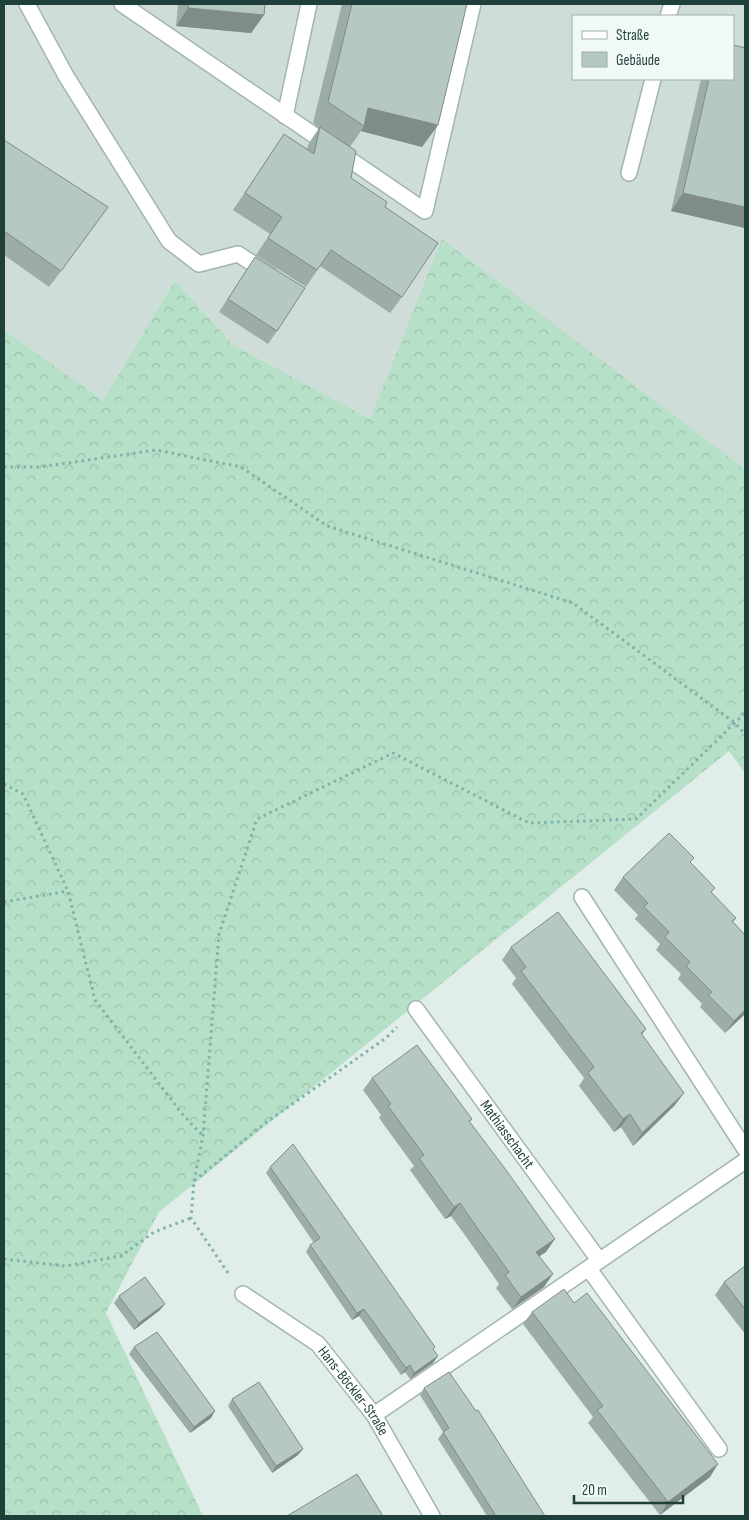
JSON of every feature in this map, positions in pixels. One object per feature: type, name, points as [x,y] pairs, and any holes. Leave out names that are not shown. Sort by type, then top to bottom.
[{"type":"street","points":[[26,4],[66,76],[169,241],[200,264],[238,254],[283,283]]},
{"type":"street","points":[[122,4],[425,212],[473,4]]},
{"type":"street","points":[[285,116],[309,4]]},
{"type":"street","points":[[629,173],[653,80]]},
{"type":"street","points":[[582,897],[745,1149]]},
{"type":"street","name":"Mathiasschacht","points":[[416,1009],[594,1264],[719,1449]]},
{"type":"street","points":[[374,1415],[745,1161]]},
{"type":"street","name":"Hans-Böckler-Straße","points":[[242,1294],[318,1344],[374,1415],[432,1516]]},
{"type":"path","points":[[4,467],[40,467],[156,450],[241,467],[328,526],[573,603],[735,723],[745,734]]},
{"type":"path","points":[[242,1294],[191,1218],[194,1181],[203,1136],[219,934],[257,819],[393,753],[529,823],[636,819],[745,713]]},
{"type":"path","points":[[4,784],[23,794],[68,891],[95,1000],[182,1114],[203,1136]]},
{"type":"path","points":[[4,902],[68,891]]},
{"type":"path","points":[[194,1181],[264,1124],[386,1038],[416,1009]]},
{"type":"path","points":[[4,1259],[65,1266],[121,1256],[154,1232],[191,1218]]},
{"type":"shaded area","points":[[4,4],[745,4],[745,469],[443,240],[370,419],[232,344],[175,280],[103,400],[4,330]]},
{"type":"green space","points":[[442,239],[745,469],[745,773],[729,751],[159,1212],[106,1313],[203,1516],[4,1516],[4,330],[103,400],[175,280],[232,344],[370,419]]},
{"type":"building","points":[[189,4],[265,4],[264,15],[188,8]]},
{"type":"building","points":[[352,4],[467,4],[438,125],[368,108],[364,126],[328,102]]},
{"type":"building","points":[[734,45],[745,48],[745,207],[683,193],[709,80],[734,80]]},
{"type":"building","points":[[320,127],[356,151],[351,178],[387,202],[385,207],[438,243],[402,297],[331,250],[317,270],[268,238],[282,217],[245,193],[284,134],[314,154]]},
{"type":"building","points":[[4,140],[108,207],[61,271],[4,231]]},
{"type":"building","points":[[255,257],[305,288],[277,331],[228,299]]},
{"type":"building","points":[[669,833],[694,858],[690,862],[715,888],[711,892],[736,918],[732,921],[745,935],[745,1010],[734,1021],[708,995],[712,992],[686,966],[690,962],[665,937],[669,932],[644,907],[648,903],[623,877]]},
{"type":"building","points":[[558,912],[646,1029],[641,1033],[684,1093],[642,1133],[630,1114],[623,1119],[588,1073],[594,1067],[521,971],[526,967],[511,947]]},
{"type":"building","points":[[417,1045],[472,1119],[469,1121],[555,1239],[536,1252],[553,1274],[521,1297],[505,1275],[509,1272],[460,1203],[454,1207],[419,1158],[424,1155],[388,1106],[391,1104],[372,1078]]},
{"type":"building","points":[[293,1144],[435,1347],[433,1349],[438,1356],[414,1373],[410,1365],[406,1368],[364,1309],[357,1313],[310,1245],[320,1238],[270,1167]]},
{"type":"building","points":[[745,1266],[745,1309],[724,1282]]},
{"type":"building","points":[[145,1277],[165,1304],[139,1323],[119,1296]]},
{"type":"building","points":[[564,1289],[574,1303],[587,1293],[718,1464],[668,1502],[597,1410],[603,1406],[532,1312]]},
{"type":"building","points":[[157,1332],[215,1411],[194,1427],[134,1347]]},
{"type":"building","points":[[449,1372],[476,1411],[478,1410],[545,1516],[496,1516],[443,1432],[449,1428],[424,1388]]},
{"type":"building","points":[[259,1382],[303,1449],[276,1466],[232,1399]]},
{"type":"building","points":[[357,1474],[383,1516],[287,1516]]}]
